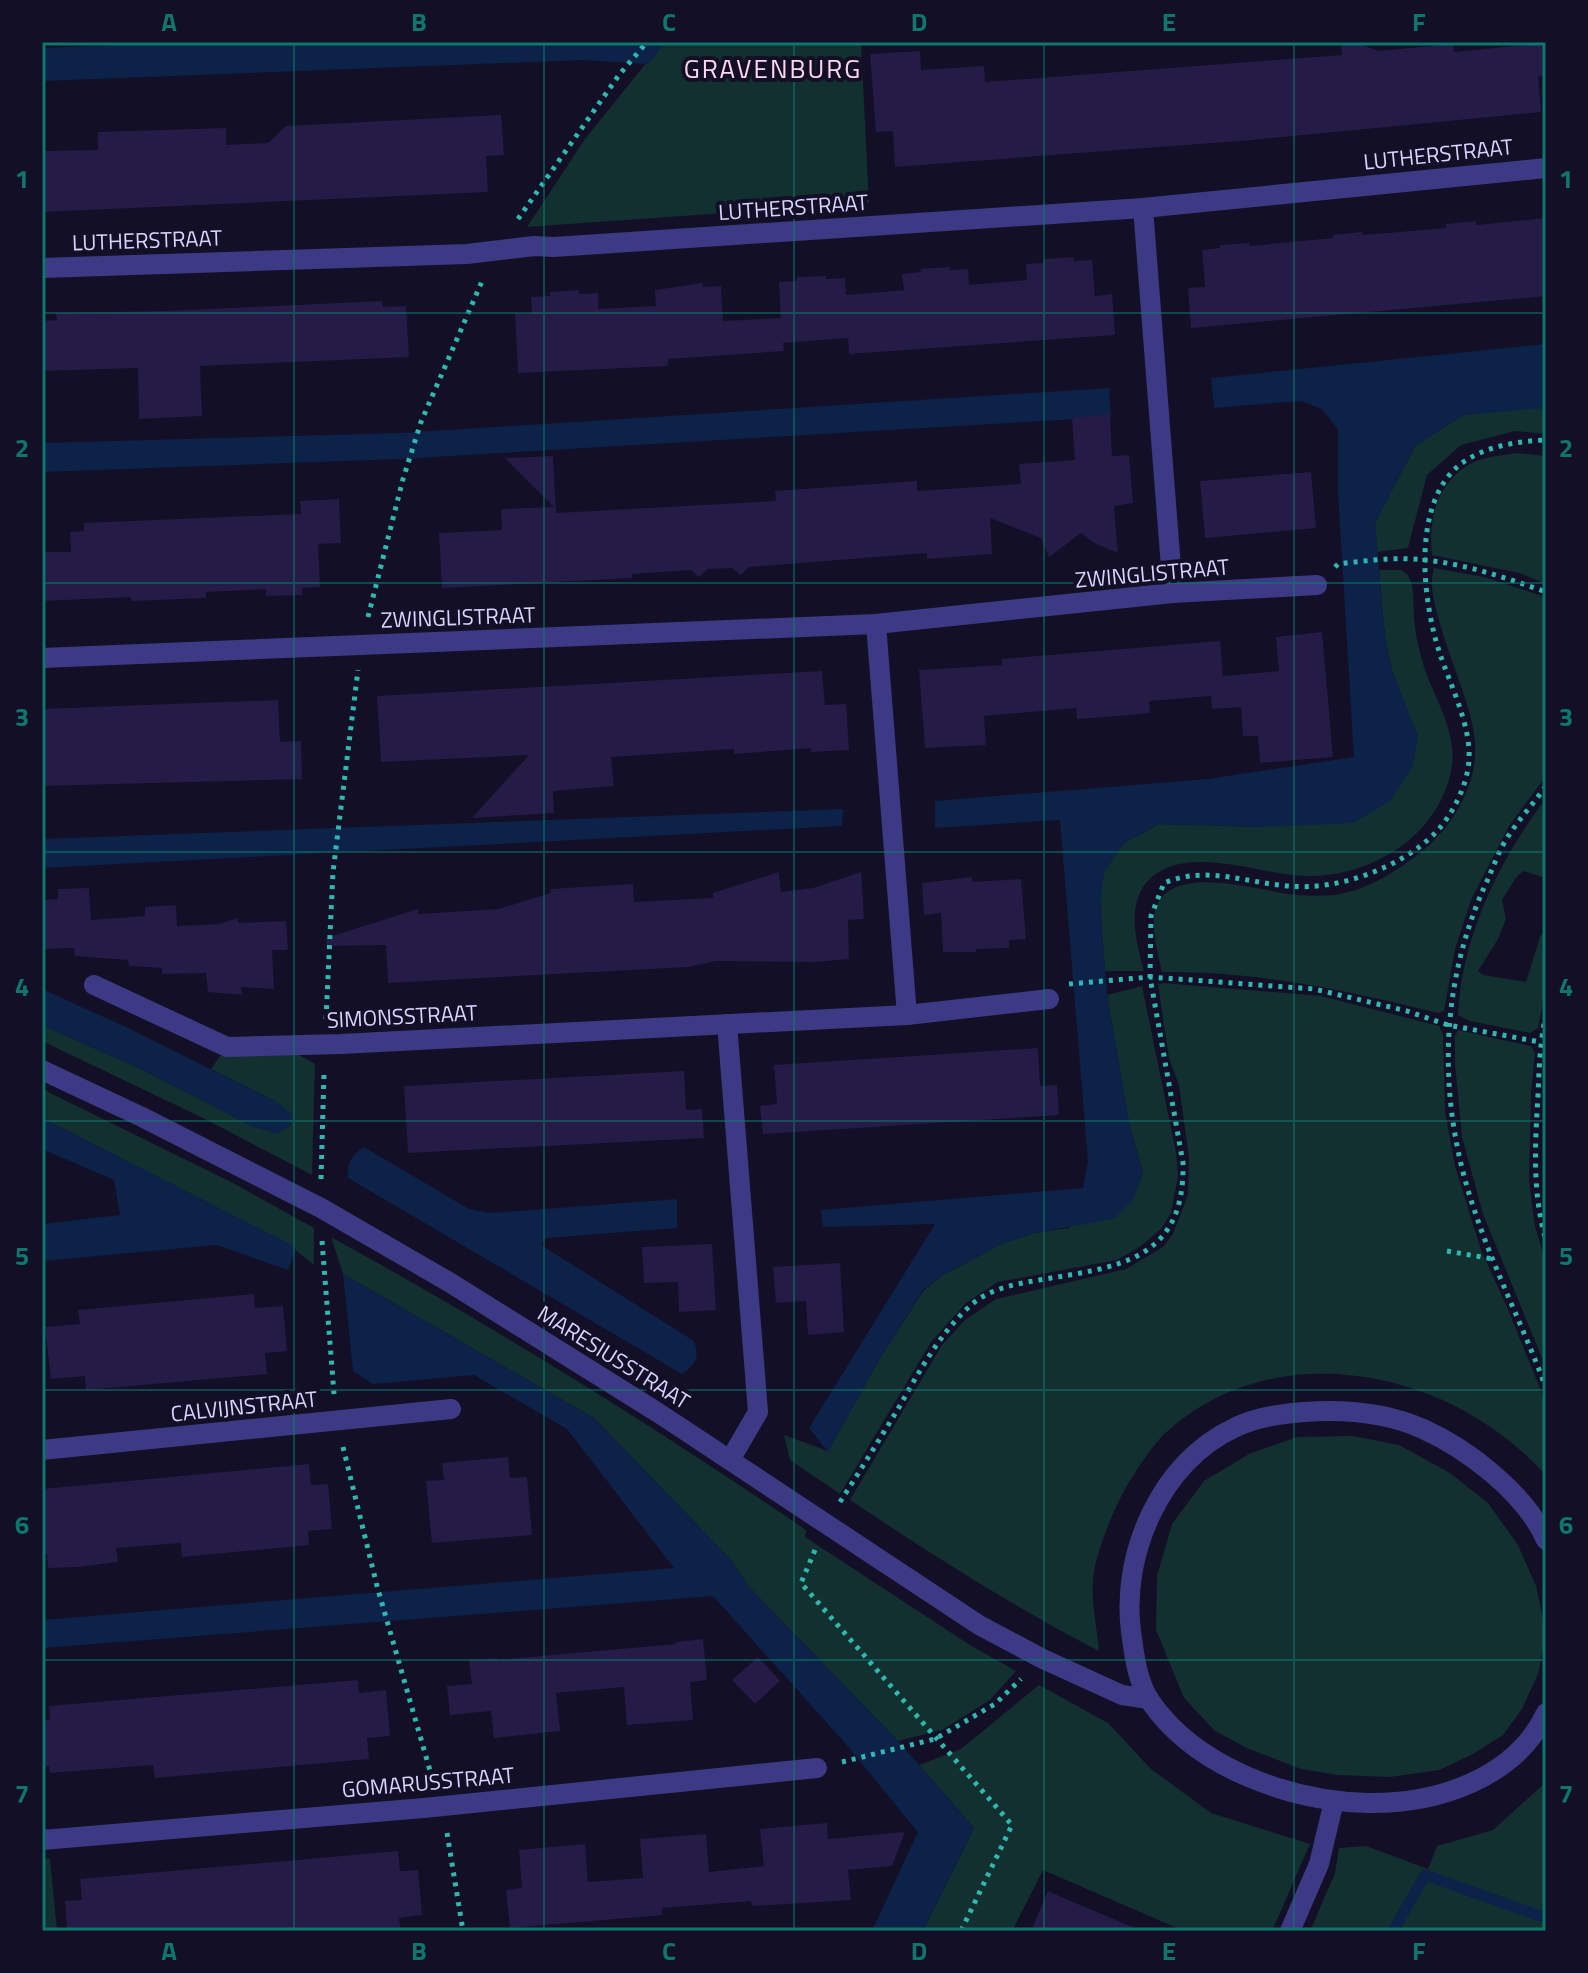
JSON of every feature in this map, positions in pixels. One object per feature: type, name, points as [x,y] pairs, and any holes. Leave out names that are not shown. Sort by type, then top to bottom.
[{"type":"street","name":"LUTHERSTRAAT","points":[[42,268],[467,254],[534,246],[1143,208],[1546,168]]},
{"type":"street","points":[[1143,208],[1173,593]]},
{"type":"street","name":"ZWINGLISTRAAT","points":[[42,658],[876,624],[1173,593],[1317,585]]},
{"type":"street","points":[[876,624],[907,1015]]},
{"type":"street","name":"SIMONSSTRAAT","points":[[94,985],[227,1047],[907,1015],[1049,999]]},
{"type":"street","points":[[727,1024],[758,1412],[730,1460]]},
{"type":"street","name":"MARESIUSSTRAAT","points":[[42,1070],[337,1216],[559,1349],[979,1625],[1122,1695],[1149,1699]]},
{"type":"street","name":"CALVIJNSTRAAT","points":[[42,1450],[451,1409]]},
{"type":"street","points":[[1546,1540],[1540,1527],[1496,1477],[1443,1438],[1377,1415],[1328,1410],[1280,1414],[1234,1428],[1189,1458],[1170,1481],[1142,1536],[1130,1599],[1130,1625],[1140,1675],[1149,1699],[1188,1739],[1235,1771],[1292,1793],[1334,1801],[1378,1803],[1441,1795],[1494,1771],[1518,1752],[1538,1729],[1546,1713]]},
{"type":"street","name":"GOMARUSSTRAAT","points":[[42,1840],[424,1808],[817,1768]]},
{"type":"street","points":[[1290,1931],[1319,1864],[1334,1801]]},
{"type":"path","points":[[619,75],[647,42]]},
{"type":"path","points":[[403,479],[421,422]]},
{"type":"path","points":[[961,1931],[1012,1825],[801,1583],[827,1524],[937,1343],[973,1303],[990,1293],[1022,1283],[1103,1270],[1132,1259],[1153,1247],[1177,1215],[1183,1187],[1183,1163],[1150,977],[1151,916],[1164,883],[1182,875],[1213,874],[1290,887],[1329,886],[1375,871],[1398,859],[1437,831],[1450,812],[1463,785],[1470,757],[1463,721],[1434,629],[1424,560],[1429,523],[1437,493],[1452,471],[1479,454],[1508,444],[1546,440]]},
{"type":"path","points":[[1317,585],[1338,564],[1388,559],[1424,560],[1506,577],[1546,592]]},
{"type":"path","points":[[1546,786],[1507,837],[1482,891],[1461,948],[1448,1025],[1449,1093],[1458,1155],[1475,1213],[1546,1388]]},
{"type":"path","points":[[333,872],[340,810]]},
{"type":"path","points":[[1049,999],[1071,983],[1150,977],[1314,989],[1407,1011],[1448,1025],[1540,1042]]},
{"type":"path","points":[[1546,1014],[1540,1042],[1535,1154],[1537,1196],[1546,1240]]},
{"type":"path","points":[[1447,1251],[1494,1259]]},
{"type":"path","points":[[377,1586],[392,1643]]},
{"type":"path","points":[[817,1768],[935,1739],[995,1704],[1043,1659]]},
{"type":"green space","points":[[663,42],[861,42],[869,203],[527,227],[585,139]]},
{"type":"green space","points":[[1546,408],[1546,434],[1515,431],[1461,445],[1427,475],[1408,548],[1377,552],[1375,523],[1415,446],[1463,415]]},
{"type":"green space","points":[[1517,453],[1546,456],[1546,584],[1519,573],[1432,555],[1434,512],[1439,498],[1454,476],[1479,460]]},
{"type":"green space","points":[[1434,568],[1484,577],[1546,597],[1546,776],[1509,826],[1471,900],[1455,949],[1444,1011],[1438,1013],[1335,989],[1268,979],[1162,972],[1154,918],[1160,899],[1174,888],[1214,882],[1297,895],[1346,893],[1380,880],[1401,867],[1432,843],[1452,818],[1461,804],[1472,774],[1475,743],[1470,715],[1435,605],[1432,590]]},
{"type":"green space","points":[[1379,570],[1401,570],[1411,581],[1419,649],[1449,731],[1452,765],[1446,789],[1435,810],[1421,829],[1403,845],[1360,868],[1336,874],[1293,875],[1208,862],[1169,867],[1144,885],[1135,908],[1136,933],[1144,971],[1105,971],[1100,903],[1103,872],[1124,843],[1159,824],[1262,827],[1417,736],[1392,670],[1385,638]]},
{"type":"green space","points":[[1546,798],[1546,878],[1523,871],[1515,879],[1502,900],[1506,919],[1498,939],[1478,971],[1483,975],[1526,982],[1540,937],[1546,928],[1546,988],[1538,1028],[1530,1033],[1470,1021],[1458,1015],[1461,985],[1475,928],[1513,847]]},
{"type":"green space","points":[[1158,984],[1321,996],[1439,1026],[1443,1034],[1445,1112],[1455,1166],[1481,1250],[1546,1403],[1546,1476],[1509,1440],[1465,1411],[1417,1390],[1366,1377],[1314,1374],[1263,1381],[1214,1399],[1158,1441],[1118,1503],[1102,1542],[1093,1579],[1099,1651],[972,1579],[850,1500],[942,1345],[965,1320],[996,1299],[1126,1269],[1163,1247],[1173,1234],[1188,1195],[1189,1158],[1179,1085],[1169,1059]]},
{"type":"green space","points":[[1142,986],[1176,1152],[1178,1176],[1171,1213],[1161,1229],[1117,1260],[998,1282],[966,1303],[931,1342],[840,1494],[790,1460],[784,1435],[828,1451],[880,1358],[923,1291],[943,1275],[1003,1243],[1034,1233],[1069,1228],[1143,1173],[1129,1123],[1107,995]]},
{"type":"green space","points":[[42,1025],[141,1069],[254,1127],[277,1102],[211,1069],[220,1056],[299,1055],[315,1064],[312,1175],[205,1119],[42,1041]]},
{"type":"green space","points":[[1458,1030],[1531,1046],[1535,1053],[1529,1181],[1535,1227],[1546,1262],[1546,1368],[1483,1214],[1462,1137],[1455,1064],[1455,1036]]},
{"type":"green space","points":[[42,1089],[233,1183],[314,1228],[314,1265],[285,1242],[42,1118]]},
{"type":"green space","points":[[331,1237],[453,1306],[631,1415],[806,1530],[805,1537],[970,1645],[1016,1671],[990,1700],[942,1730],[898,1741],[749,1587],[731,1560],[594,1418],[343,1274]]},
{"type":"green space","points":[[1353,1436],[1399,1445],[1450,1473],[1488,1503],[1518,1545],[1536,1586],[1546,1634],[1538,1674],[1522,1709],[1503,1735],[1439,1770],[1390,1777],[1338,1775],[1301,1769],[1249,1749],[1215,1731],[1184,1698],[1156,1630],[1157,1576],[1172,1524],[1204,1481],[1249,1454],[1297,1437]]},
{"type":"green space","points":[[1039,1685],[1108,1723],[1151,1769],[1211,1813],[1310,1844],[1272,1931],[1184,1931],[1043,1870],[1012,1931],[923,1931],[974,1828],[919,1765],[961,1749]]},
{"type":"green space","points":[[1546,1782],[1546,1931],[1310,1931],[1335,1873],[1339,1848],[1366,1846],[1428,1869],[1437,1846],[1493,1830]]},
{"type":"green space","points":[[42,1859],[50,1859],[57,1931],[42,1931]]},
{"type":"water","points":[[191,42],[666,42],[648,64],[582,60],[42,81],[42,48]]},
{"type":"water","points":[[1546,344],[1546,408],[1463,415],[1415,446],[1375,523],[1385,638],[1392,670],[1418,736],[1413,766],[1390,801],[1353,823],[1262,827],[1159,824],[1124,843],[1104,872],[1100,903],[1107,995],[1129,1123],[1143,1173],[1133,1200],[1114,1219],[1034,1233],[1003,1243],[943,1275],[923,1290],[880,1358],[828,1452],[809,1428],[935,1224],[823,1227],[821,1210],[1083,1188],[1088,1162],[1060,820],[935,828],[935,801],[1208,779],[1354,757],[1338,493],[1338,429],[1322,409],[1301,401],[1214,408],[1211,378]]},
{"type":"water","points":[[1109,388],[1111,417],[399,459],[42,472],[42,443],[401,433]]},
{"type":"water","points":[[843,809],[842,826],[42,868],[42,839]]},
{"type":"water","points":[[42,989],[277,1102],[292,1114],[290,1126],[278,1134],[254,1127],[141,1069],[42,1025]]},
{"type":"water","points":[[42,1118],[286,1242],[296,1249],[288,1270],[217,1245],[42,1261],[42,1224],[120,1215],[114,1180],[42,1149]]},
{"type":"water","points":[[364,1147],[469,1209],[491,1213],[677,1199],[677,1228],[546,1238],[541,1245],[694,1341],[697,1356],[694,1363],[682,1374],[348,1178],[351,1160]]},
{"type":"water","points":[[343,1274],[594,1418],[731,1560],[749,1587],[898,1741],[974,1828],[923,1931],[872,1931],[918,1832],[845,1743],[713,1596],[42,1648],[42,1620],[674,1568],[567,1429],[474,1375],[373,1384],[353,1371]]},
{"type":"building","points":[[1341,42],[1353,42],[1379,51],[1453,44],[1454,52],[1546,43],[1546,75],[1538,76],[1541,112],[1252,140],[895,167],[893,131],[876,132],[870,54],[920,51],[921,70],[984,66],[985,82],[1342,55]]},
{"type":"building","points":[[501,115],[504,155],[486,156],[488,192],[42,212],[42,151],[98,150],[98,132],[226,128],[226,145],[268,143],[286,126]]},
{"type":"building","points":[[1546,218],[1546,296],[1191,328],[1188,288],[1205,287],[1202,250],[1220,248],[1220,245],[1249,243],[1250,246],[1362,232],[1363,235],[1446,228],[1446,224],[1476,221],[1476,225]]},
{"type":"building","points":[[1073,257],[1074,261],[1092,260],[1095,296],[1112,294],[1115,335],[849,354],[848,338],[783,343],[784,351],[668,359],[668,366],[518,373],[515,314],[532,313],[531,297],[550,296],[550,292],[579,290],[579,294],[598,293],[598,309],[656,306],[655,290],[703,283],[703,287],[721,286],[723,321],[781,318],[779,282],[797,281],[797,277],[845,278],[846,295],[904,290],[902,274],[921,272],[920,269],[968,269],[969,285],[1027,280],[1026,264]]},
{"type":"building","points":[[382,301],[383,307],[406,306],[409,357],[200,366],[202,416],[139,419],[138,368],[42,371],[42,321],[57,320],[56,313]]},
{"type":"building","points":[[1110,414],[1112,456],[1129,455],[1133,503],[1114,506],[1118,553],[1096,544],[1081,533],[1049,557],[1041,538],[990,518],[992,554],[927,559],[927,553],[749,567],[741,575],[732,568],[707,569],[699,577],[691,570],[632,574],[632,578],[442,588],[439,533],[502,530],[501,509],[554,507],[505,458],[553,456],[556,513],[776,501],[775,491],[917,481],[917,491],[1021,484],[1019,464],[1075,460],[1072,418]]},
{"type":"building","points":[[1311,472],[1316,528],[1205,538],[1200,481]]},
{"type":"building","points":[[339,499],[341,543],[318,544],[320,587],[302,588],[302,595],[266,596],[266,589],[206,592],[206,598],[42,601],[42,552],[71,552],[70,532],[84,531],[84,523],[301,514],[300,501]]},
{"type":"building","points":[[1322,632],[1333,757],[1260,763],[1258,736],[1243,736],[1241,707],[1212,709],[1211,696],[1149,701],[1150,713],[1118,716],[1077,719],[1076,708],[984,716],[986,745],[925,748],[919,670],[1002,665],[1002,659],[1220,641],[1223,676],[1279,671],[1276,637]]},
{"type":"building","points":[[822,671],[825,705],[846,704],[849,750],[811,752],[811,748],[734,754],[734,749],[611,757],[614,786],[553,791],[554,813],[472,818],[529,755],[381,762],[377,696]]},
{"type":"building","points":[[278,700],[280,742],[301,741],[302,779],[42,786],[42,709]]},
{"type":"building","points":[[779,872],[781,892],[813,888],[861,872],[864,919],[848,920],[849,959],[816,962],[716,961],[688,967],[388,983],[386,945],[327,946],[326,938],[418,909],[418,914],[499,909],[551,893],[550,889],[633,884],[634,902],[713,898],[713,893]]},
{"type":"building","points":[[972,877],[973,882],[1021,879],[1026,939],[1009,940],[1009,948],[943,952],[941,913],[924,915],[922,883]]},
{"type":"building","points":[[89,888],[91,920],[145,916],[145,907],[176,905],[177,926],[219,924],[238,918],[238,923],[286,921],[288,950],[272,950],[274,989],[241,987],[242,995],[208,992],[206,973],[162,974],[162,968],[129,966],[128,960],[75,956],[74,948],[42,949],[42,900],[58,899],[58,889]]},
{"type":"building","points":[[1038,1048],[1040,1086],[1057,1085],[1059,1115],[763,1134],[760,1106],[777,1104],[774,1065]]},
{"type":"building","points":[[684,1071],[686,1110],[702,1109],[704,1138],[408,1153],[404,1086]]},
{"type":"building","points":[[712,1244],[716,1310],[679,1312],[678,1282],[644,1283],[642,1247]]},
{"type":"building","points":[[840,1263],[844,1332],[808,1335],[806,1301],[776,1303],[773,1267]]},
{"type":"building","points":[[254,1294],[255,1308],[283,1306],[287,1351],[265,1353],[267,1374],[86,1390],[85,1376],[51,1379],[45,1327],[80,1324],[78,1310]]},
{"type":"building","points":[[508,1457],[510,1478],[527,1477],[532,1535],[432,1543],[426,1481],[444,1480],[442,1463]]},
{"type":"building","points":[[309,1464],[311,1485],[328,1484],[332,1529],[308,1531],[309,1545],[182,1557],[181,1543],[116,1548],[118,1562],[78,1567],[48,1568],[47,1554],[42,1555],[42,1489]]},
{"type":"building","points":[[703,1639],[707,1680],[690,1682],[693,1720],[627,1725],[624,1687],[556,1693],[560,1731],[494,1738],[491,1711],[450,1715],[447,1686],[472,1684],[469,1660],[676,1644]]},
{"type":"building","points":[[758,1657],[780,1681],[755,1704],[732,1680]]},
{"type":"building","points":[[358,1680],[359,1693],[386,1690],[390,1736],[367,1738],[369,1759],[155,1778],[153,1765],[50,1773],[49,1766],[42,1767],[42,1721],[50,1720],[49,1706]]},
{"type":"building","points":[[827,1823],[828,1839],[905,1832],[892,1866],[848,1870],[851,1900],[752,1906],[751,1901],[662,1908],[662,1915],[510,1928],[506,1890],[522,1888],[519,1850],[585,1844],[588,1882],[643,1878],[640,1839],[706,1834],[709,1872],[764,1866],[760,1829]]},
{"type":"building","points":[[398,1851],[400,1871],[418,1870],[422,1915],[399,1918],[401,1931],[67,1931],[65,1901],[82,1900],[80,1879]]},
{"type":"building","points":[[1048,1891],[1073,1902],[1142,1931],[1031,1931]]},
{"type":"waterway","points":[[1393,1931],[1425,1875],[1546,1918]]},
{"type":"district","name":"GRAVENBURG","points":[[773,69]]}]
